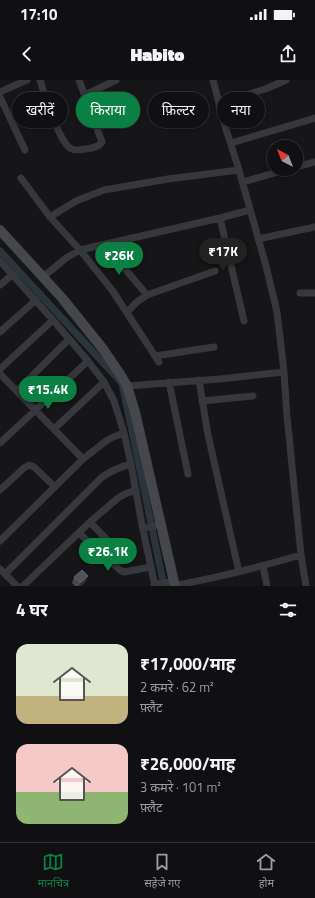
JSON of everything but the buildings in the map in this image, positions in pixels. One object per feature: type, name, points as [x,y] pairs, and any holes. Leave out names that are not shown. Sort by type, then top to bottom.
[{"type":"street","points":[[0,92],[27,80]]},
{"type":"street","points":[[40,80],[56,126],[68,147],[72,150],[79,150],[100,145],[102,142],[97,128]]},
{"type":"street","points":[[79,80],[84,92]]},
{"type":"street","points":[[91,92],[116,80]]},
{"type":"street","points":[[213,80],[217,94]]},
{"type":"street","points":[[256,92],[286,80]]},
{"type":"street","points":[[0,97],[25,150]]},
{"type":"street","points":[[231,143],[315,118]]},
{"type":"street","points":[[226,128],[243,182],[270,279],[277,312],[284,372],[286,416],[301,555],[306,586]]},
{"type":"street","points":[[303,165],[315,162]]},
{"type":"street","points":[[50,217],[76,201],[104,190],[168,179],[239,170]]},
{"type":"street","points":[[243,182],[267,175]]},
{"type":"street","points":[[20,178],[50,217],[80,250],[112,290],[157,359],[214,347]]},
{"type":"street","points":[[43,276],[66,258],[80,250],[250,210]]},
{"type":"street","points":[[220,218],[244,321]]},
{"type":"street","points":[[258,240],[315,227]]},
{"type":"street","points":[[2,236],[43,276],[62,298],[103,349],[127,386],[135,412],[151,527],[166,584]]},
{"type":"street","points":[[105,245],[147,295]]},
{"type":"street","points":[[0,261],[36,300],[88,361],[104,382],[114,401],[124,434],[136,490],[151,527],[151,567],[166,584],[208,583],[239,572],[301,555]]},
{"type":"street","points":[[127,312],[132,306],[147,295],[215,271]]},
{"type":"street","points":[[0,285],[13,274]]},
{"type":"street","points":[[300,293],[315,293]]},
{"type":"street","points":[[0,332],[36,300]]},
{"type":"street","points":[[0,369],[53,320]]},
{"type":"street","points":[[17,391],[69,338]]},
{"type":"street","points":[[0,443],[88,361]]},
{"type":"street","points":[[127,386],[284,372]]},
{"type":"street","points":[[0,374],[83,460]]},
{"type":"street","points":[[199,380],[208,435],[239,572]]},
{"type":"street","points":[[54,429],[104,382]]},
{"type":"street","points":[[169,382],[188,474]]},
{"type":"street","points":[[202,401],[253,396]]},
{"type":"street","points":[[0,541],[83,460],[106,441],[124,434]]},
{"type":"street","points":[[17,586],[2,572],[102,478],[111,471],[131,464]]},
{"type":"street","points":[[0,490],[29,465],[34,467],[55,487]]},
{"type":"street","points":[[23,586],[78,532],[118,498],[136,490]]},
{"type":"street","points":[[90,522],[110,543]]},
{"type":"street","points":[[78,532],[124,572],[151,567]]},
{"type":"street","points":[[263,566],[267,586]]},
{"type":"waterway","points":[[0,251],[122,383],[164,586]]}]
